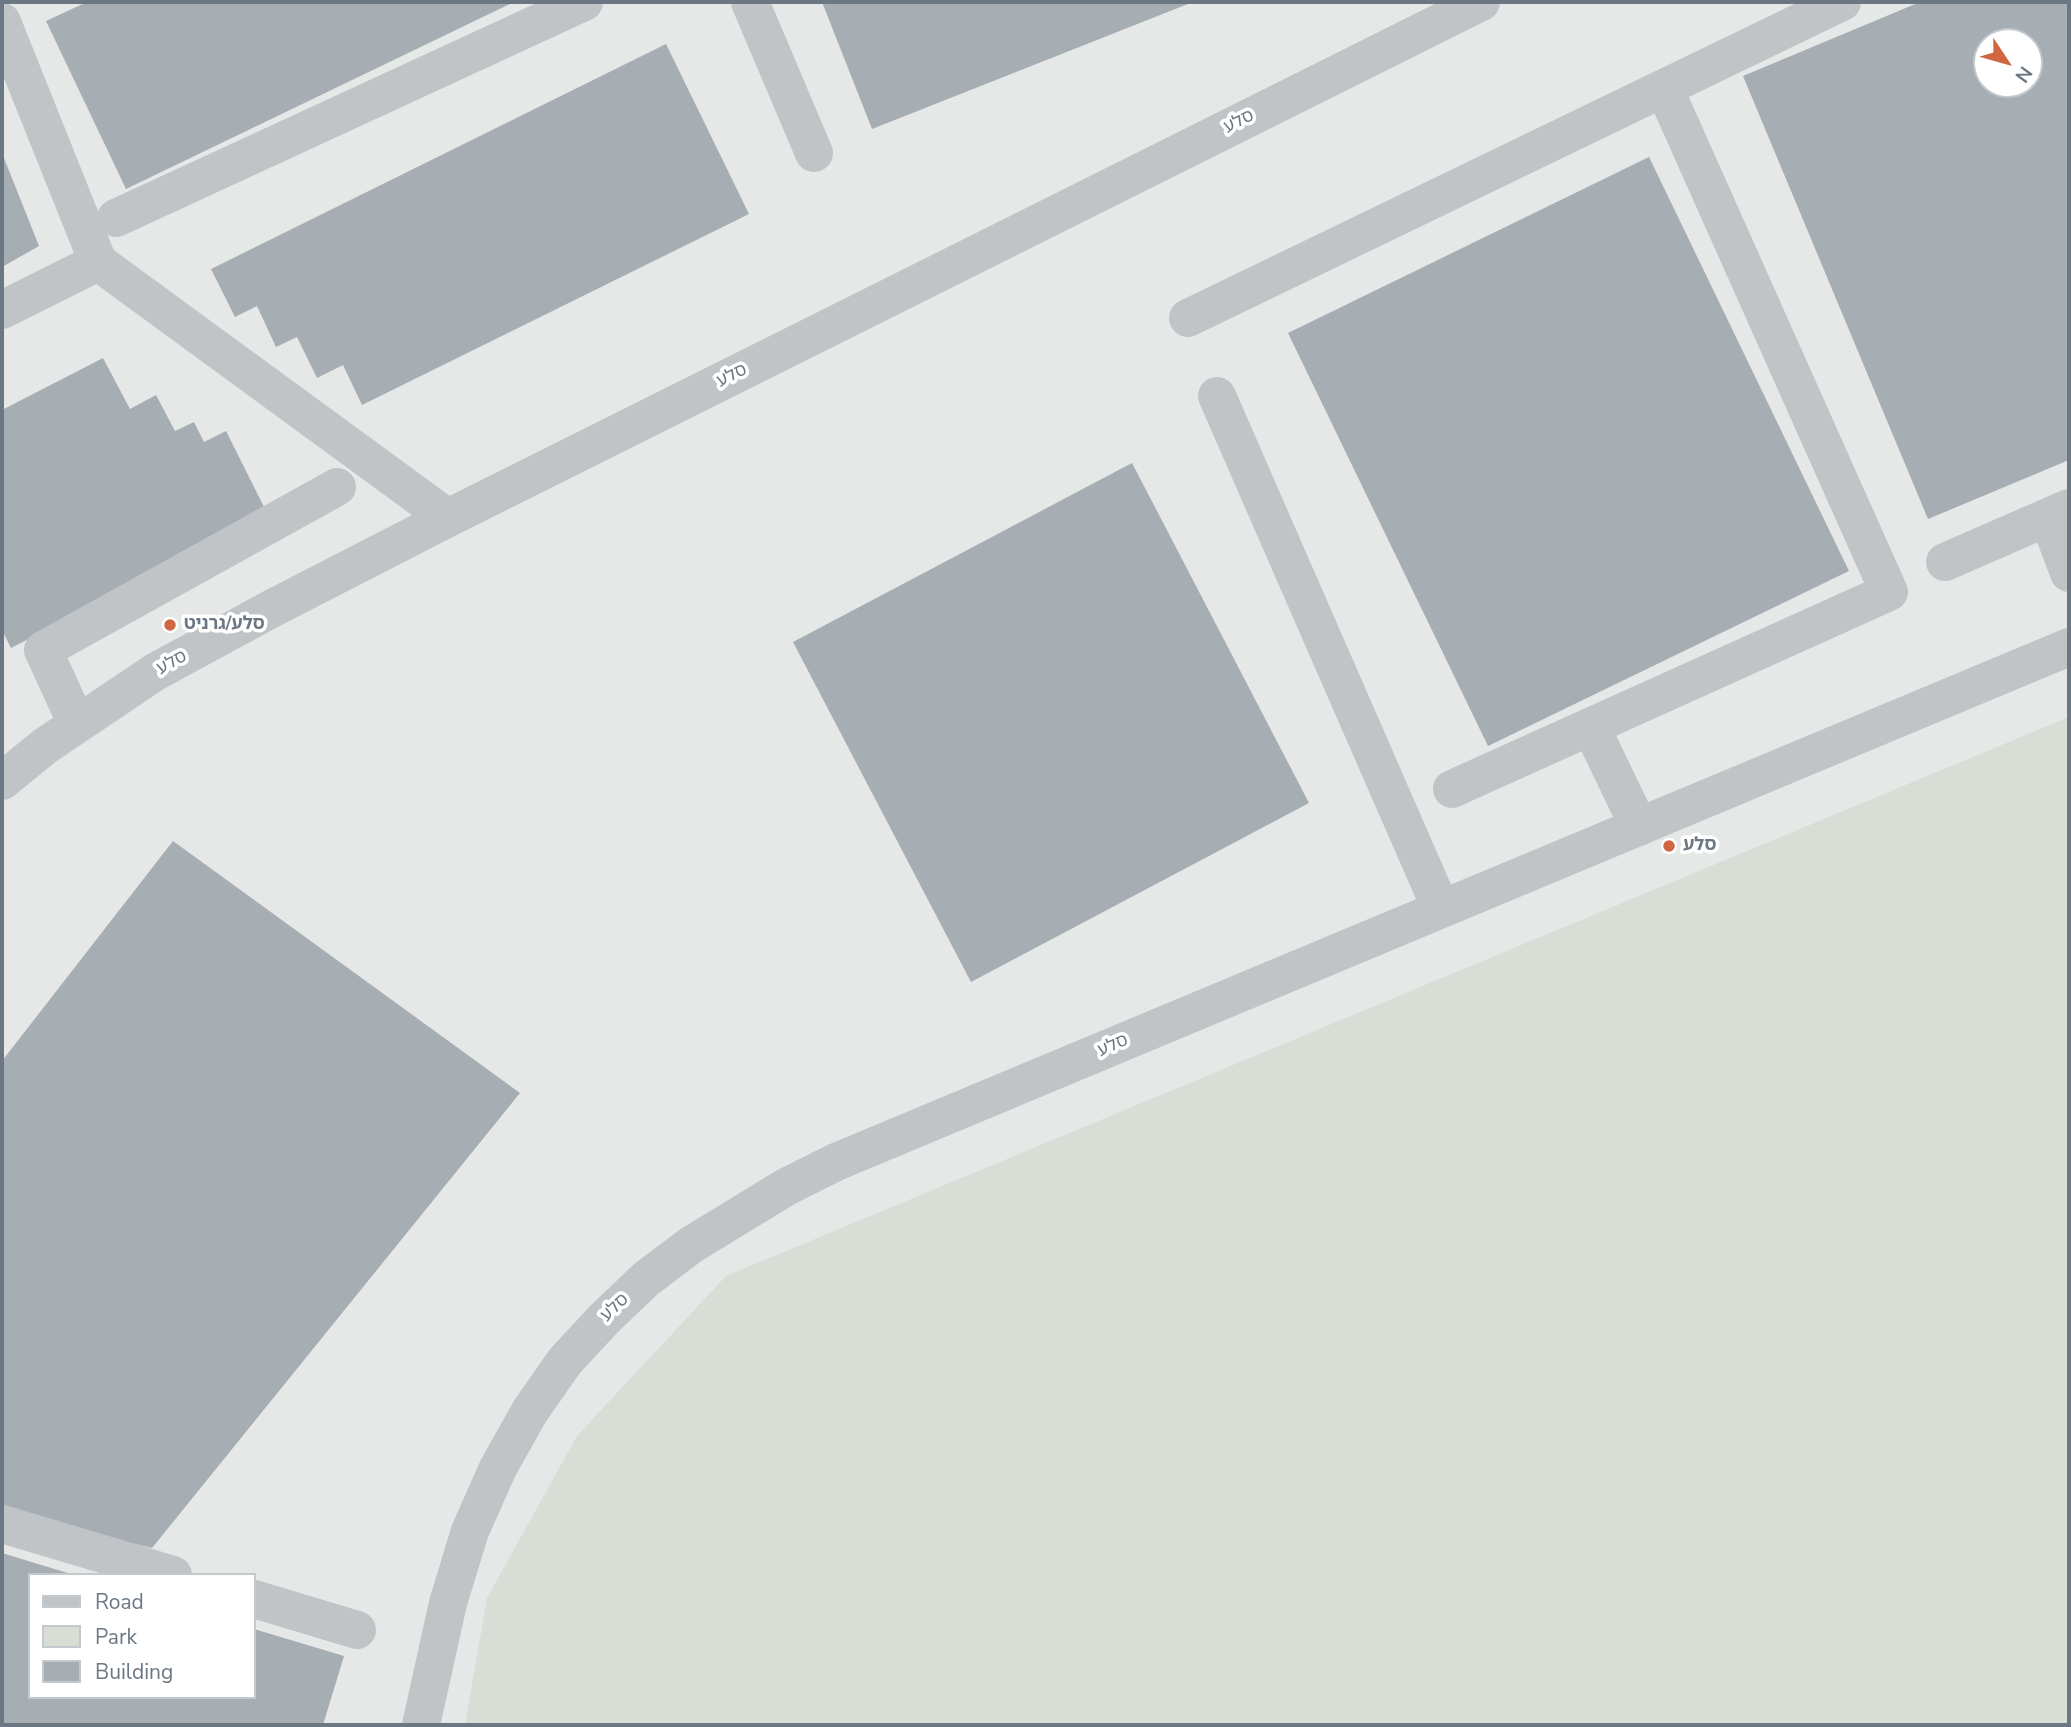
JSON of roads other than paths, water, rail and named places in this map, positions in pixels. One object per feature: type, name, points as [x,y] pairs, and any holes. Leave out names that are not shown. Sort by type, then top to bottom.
[{"type":"street","points":[[116,218],[584,2]]},
{"type":"street","points":[[750,2],[814,153]]},
{"type":"street","name":"סלע","points":[[2,781],[45,746],[155,672],[271,609],[447,518],[1481,2]]},
{"type":"street","points":[[1188,318],[1842,2]]},
{"type":"street","points":[[2,22],[98,262],[447,518]]},
{"type":"street","points":[[1452,789],[1889,592],[1664,88]]},
{"type":"street","points":[[2,310],[98,262]]},
{"type":"street","points":[[1217,396],[1441,909]]},
{"type":"street","points":[[77,724],[43,650],[337,487]]},
{"type":"street","points":[[1945,562],[2059,512],[2069,573]]},
{"type":"street","name":"סלע","points":[[421,1725],[448,1603],[470,1531],[498,1468],[530,1411],[565,1361],[605,1318],[646,1279],[691,1245],[786,1187],[836,1162],[2069,647]]},
{"type":"street","points":[[1591,727],[1639,827]]},
{"type":"street","points":[[2,1524],[166,1573]]},
{"type":"street","points":[[256,1600],[357,1630]]},
{"type":"place","name":"סלע/גרניט","points":[[170,625]]},
{"type":"place","name":"סלע","points":[[1669,846]]}]
